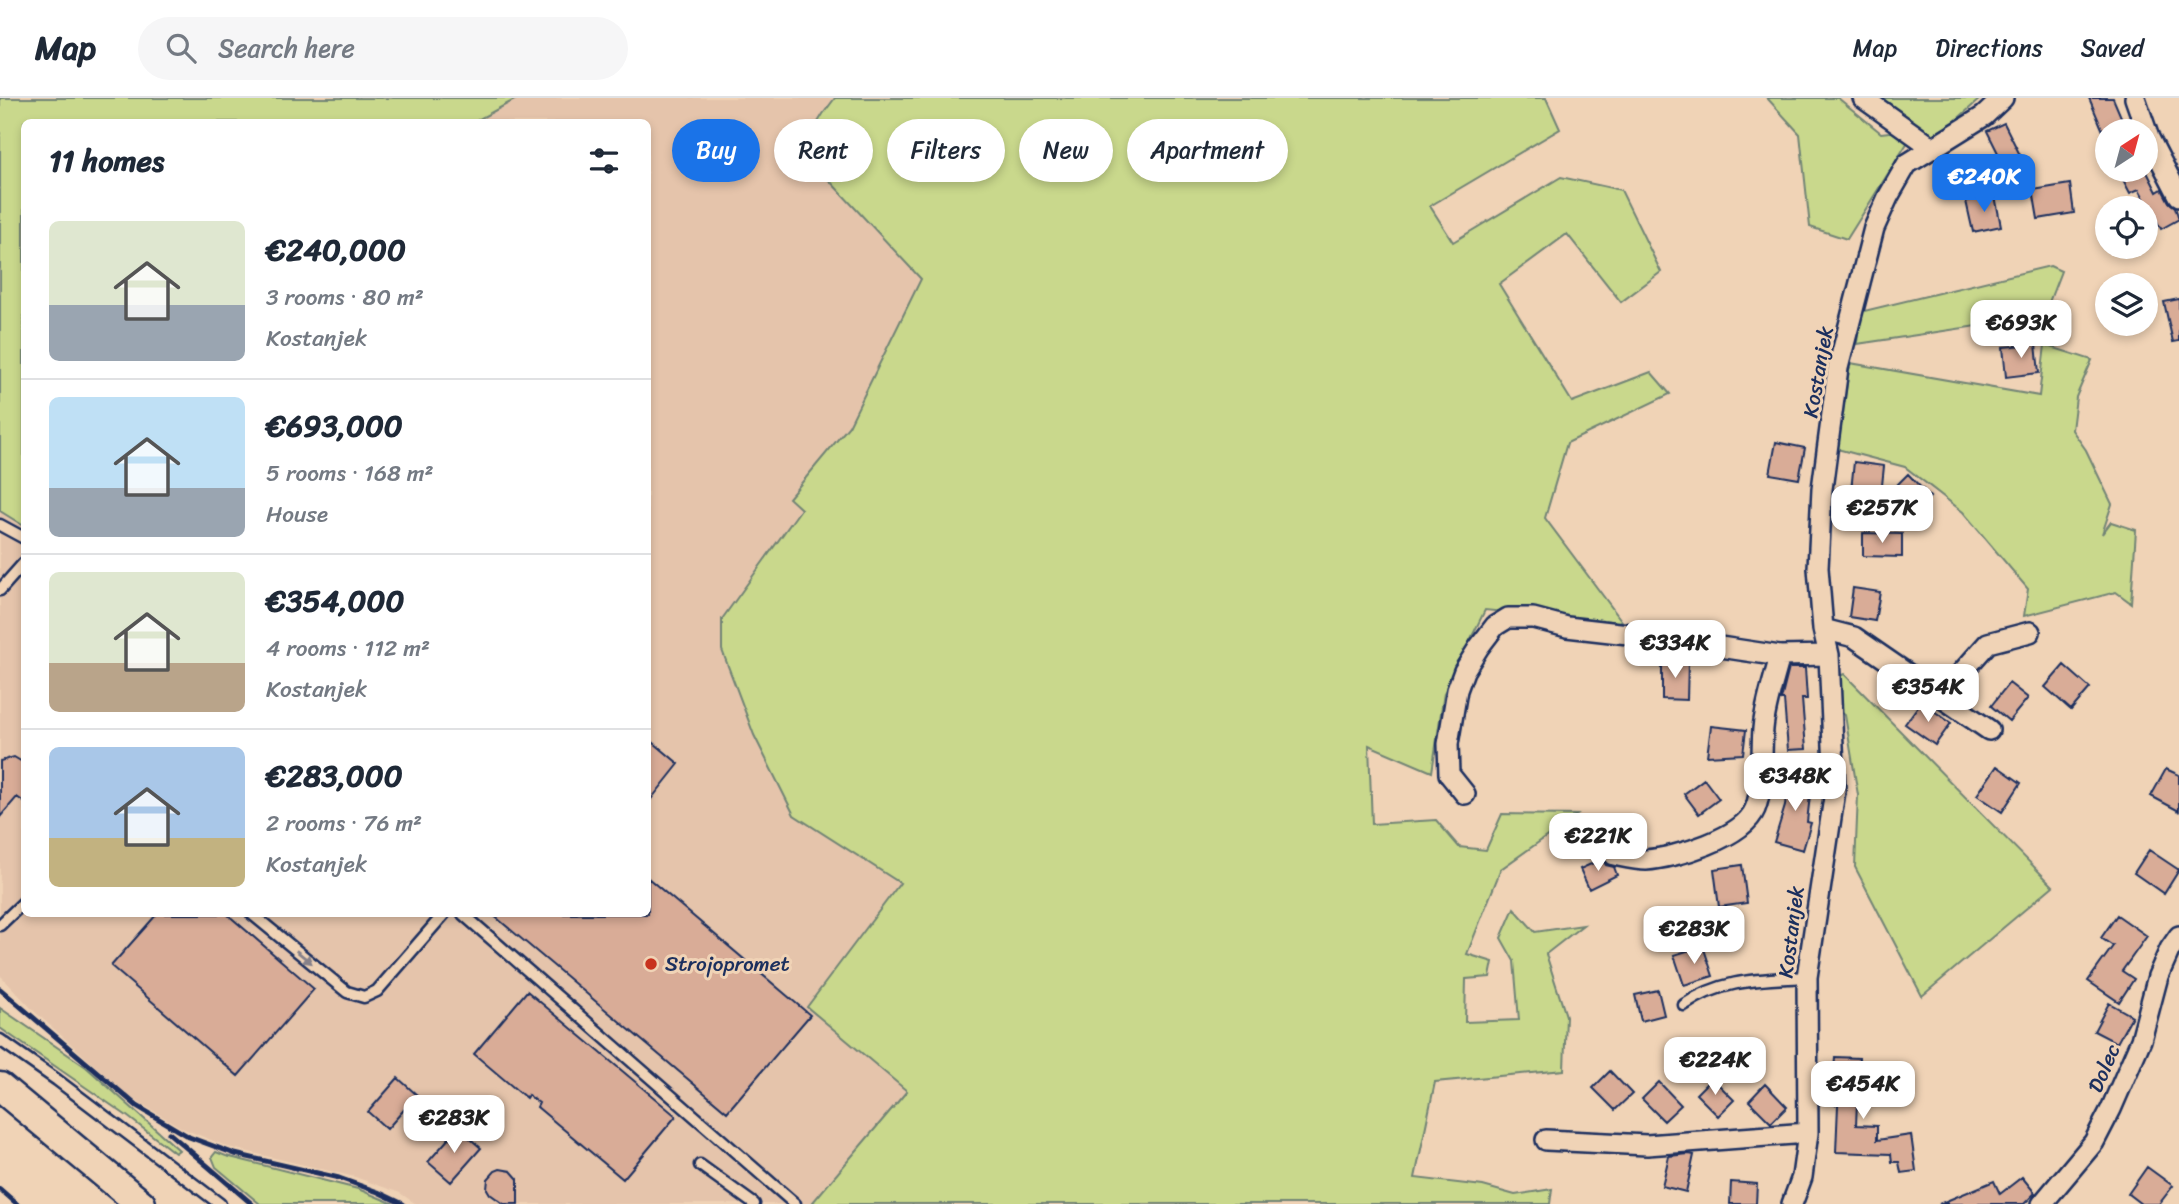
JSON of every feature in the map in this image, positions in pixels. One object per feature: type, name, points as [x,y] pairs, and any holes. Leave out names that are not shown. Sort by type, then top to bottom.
[{"type":"main road","points":[[0,1087],[142,1204]]},
{"type":"street","points":[[1863,98],[1933,148]]},
{"type":"street","name":"Kostanjek","points":[[1792,1204],[1802,1177],[1808,1133],[1807,977],[1835,790],[1829,654],[1823,629],[1818,568],[1822,489],[1838,368],[1874,228],[1907,164],[1984,116],[2003,98]]},
{"type":"street","points":[[2135,98],[2149,138],[2179,196]]},
{"type":"street","points":[[1465,794],[1449,774],[1448,744],[1457,690],[1464,671],[1479,647],[1495,626],[1508,618],[1533,618],[1567,626],[1780,656],[1829,654]]},
{"type":"street","points":[[1823,629],[1854,637],[1989,730]]},
{"type":"street","points":[[1941,696],[1988,643],[2030,632]]},
{"type":"street","points":[[1614,855],[1643,860],[1672,856],[1713,842],[1742,826],[1755,811],[1763,726],[1780,656]]},
{"type":"street","name":"Dolec","points":[[2042,1204],[2094,1142],[2111,1109],[2141,1040],[2158,976],[2179,936]]},
{"type":"street","points":[[1546,1140],[1647,1145],[1808,1133]]},
{"type":"lane","points":[[0,525],[21,533]]},
{"type":"lane","points":[[0,590],[21,566]]},
{"type":"lane","points":[[0,925],[21,905]]},
{"type":"lane","points":[[256,917],[347,992],[364,997],[377,991],[441,917]]},
{"type":"lane","points":[[466,917],[795,1204]]},
{"type":"lane","points":[[1684,1005],[1700,993],[1730,983],[1807,977]]},
{"type":"lane","points":[[0,1040],[220,1204]]},
{"type":"lane","points":[[700,1165],[754,1204]]},
{"type":"shaded area","name":"Strojopromet","points":[[518,98],[835,98],[820,119],[774,119],[774,182],[831,182],[921,279],[849,426],[789,498],[801,508],[722,619],[794,815],[901,883],[807,1007],[907,1091],[814,1202],[816,1204],[416,1204],[400,1193],[355,1177],[228,1147],[182,1128],[130,1097],[35,1012],[0,975],[0,511],[21,524],[21,917],[651,917],[651,119],[480,119]]},
{"type":"green space","points":[[0,98],[518,98],[480,119],[21,119],[21,524],[0,511]]},
{"type":"green space","points":[[835,98],[1546,98],[1560,129],[1430,206],[1453,242],[1561,177],[1621,190],[1661,272],[1621,302],[1567,234],[1499,284],[1572,402],[1651,372],[1670,394],[1567,443],[1545,518],[1624,624],[1485,610],[1444,693],[1432,772],[1369,745],[1372,824],[1436,820],[1459,847],[1486,850],[1502,814],[1577,815],[1501,869],[1467,954],[1493,962],[1490,977],[1466,979],[1465,1022],[1519,1020],[1514,961],[1501,938],[1514,908],[1535,932],[1583,925],[1546,954],[1566,1016],[1564,1070],[1435,1082],[1415,1178],[1483,1186],[1515,1195],[1552,1189],[1550,1204],[813,1202],[907,1091],[807,1007],[900,883],[794,815],[754,735],[722,650],[722,619],[801,509],[789,498],[849,426],[921,279],[831,182],[873,182],[873,119],[820,119]]},
{"type":"green space","points":[[1767,98],[1838,98],[1881,133],[1916,129],[1847,239],[1810,227],[1800,134]]},
{"type":"green space","points":[[1880,98],[1981,98],[1934,140]]},
{"type":"green space","points":[[2050,266],[2061,271],[2041,323],[1990,324],[1857,344],[1860,312]]},
{"type":"green space","points":[[2045,345],[2092,360],[2076,397],[2072,430],[2086,450],[2112,504],[2102,534],[2111,522],[2136,530],[2131,603],[2116,592],[2024,616],[2028,589],[1963,512],[1905,467],[1837,449],[1850,363],[2039,396]]},
{"type":"green space","points":[[1844,674],[2053,886],[1922,996],[1855,867],[1858,795],[1845,715],[1839,711],[1838,677]]},
{"type":"green space","points":[[0,1008],[86,1067],[179,1150],[175,1153],[127,1116],[0,1028]]},
{"type":"green space","points":[[216,1152],[358,1189],[394,1204],[260,1204],[216,1167],[212,1157]]},
{"type":"building","points":[[2089,98],[2113,98],[2122,119],[2098,119]]},
{"type":"building","points":[[2004,123],[2026,167],[2009,175],[1987,131]]},
{"type":"building","points":[[2124,182],[2152,182],[2157,192],[2162,189],[2175,207],[2179,219],[2161,229],[2158,224],[2158,196],[2143,196],[2139,189],[2130,193]]},
{"type":"building","points":[[2070,184],[2074,213],[2038,219],[2033,190]]},
{"type":"building","points":[[1995,196],[2001,226],[1973,232],[1966,201]]},
{"type":"building","points":[[2179,299],[2179,341],[2173,342],[2164,302]]},
{"type":"building","points":[[2036,344],[2039,373],[2006,377],[2003,347]]},
{"type":"building","points":[[1776,442],[1805,448],[1799,479],[1770,474]]},
{"type":"building","points":[[1854,462],[1884,466],[1881,495],[1851,491]]},
{"type":"building","points":[[1908,474],[1930,497],[1914,513],[1898,497],[1886,496]]},
{"type":"building","points":[[1863,533],[1902,534],[1902,557],[1863,556]]},
{"type":"building","points":[[1853,588],[1880,592],[1875,621],[1849,617]]},
{"type":"building","points":[[1662,660],[1688,661],[1687,700],[1662,699]]},
{"type":"building","points":[[2064,665],[2090,688],[2071,710],[2045,687]]},
{"type":"building","points":[[1789,668],[1805,668],[1807,699],[1802,699],[1806,749],[1788,750],[1784,700],[1781,700]]},
{"type":"building","points":[[2009,683],[2028,698],[2009,721],[1991,706]]},
{"type":"building","points":[[1921,702],[1951,723],[1935,745],[1905,724]]},
{"type":"building","points":[[1711,726],[1746,730],[1743,754],[1707,756]]},
{"type":"building","points":[[651,741],[679,764],[651,799]]},
{"type":"building","points":[[14,757],[21,761],[21,800],[17,797],[0,817],[0,761]]},
{"type":"building","points":[[1997,766],[2021,783],[2002,812],[1977,795]]},
{"type":"building","points":[[2166,769],[2179,775],[2179,811],[2151,796]]},
{"type":"building","points":[[1788,774],[1812,777],[1807,822],[1811,823],[1803,850],[1774,842],[1785,806]]},
{"type":"building","points":[[1704,779],[1719,799],[1699,814],[1684,794]]},
{"type":"building","points":[[2149,850],[2179,870],[2164,894],[2134,873]]},
{"type":"building","points":[[1602,859],[1606,865],[1614,867],[1617,875],[1589,889],[1580,869]]},
{"type":"building","points":[[1742,865],[1747,903],[1719,907],[1714,869]]},
{"type":"building","name":"Strojopromet","points":[[651,881],[810,1015],[727,1112],[496,917],[651,917]]},
{"type":"building","points":[[2117,915],[2147,936],[2122,971],[2134,979],[2119,1002],[2088,981],[2113,946],[2101,938]]},
{"type":"building","points":[[154,917],[230,917],[314,989],[238,1076],[111,966]]},
{"type":"building","points":[[1703,946],[1713,976],[1684,985],[1674,955]]},
{"type":"building","points":[[1658,990],[1664,1015],[1641,1021],[1635,995]]},
{"type":"building","points":[[527,991],[676,1116],[623,1179],[537,1107],[539,1103],[528,1095],[526,1098],[474,1054]]},
{"type":"building","points":[[2109,1003],[2132,1016],[2117,1043],[2094,1031]]},
{"type":"building","points":[[1835,1057],[1859,1058],[1856,1125],[1877,1126],[1877,1140],[1911,1135],[1916,1171],[1901,1173],[1899,1162],[1892,1162],[1891,1154],[1836,1152],[1838,1105],[1832,1104]]},
{"type":"building","points":[[1610,1071],[1632,1094],[1615,1110],[1593,1088]]},
{"type":"building","points":[[398,1078],[417,1095],[387,1129],[368,1112]]},
{"type":"building","points":[[1712,1078],[1734,1100],[1718,1116],[1696,1094]]},
{"type":"building","points":[[1659,1082],[1681,1105],[1664,1121],[1642,1099]]},
{"type":"building","points":[[1765,1084],[1787,1107],[1771,1123],[1749,1101]]},
{"type":"building","points":[[458,1128],[481,1148],[451,1182],[428,1162]]},
{"type":"building","points":[[1694,1155],[1686,1192],[1662,1186],[1669,1156]]},
{"type":"building","points":[[2147,1167],[2173,1186],[2159,1204],[2141,1204],[2128,1194]]},
{"type":"building","points":[[500,1169],[511,1171],[518,1179],[518,1204],[504,1204],[487,1189],[488,1179]]},
{"type":"building","points":[[2022,1177],[2035,1193],[2024,1204],[1939,1204],[1994,1181],[2000,1194]]},
{"type":"building","points":[[1731,1182],[1757,1184],[1756,1204],[1730,1204]]},
{"type":"railway","points":[[0,989],[137,1106],[189,1137],[235,1154],[339,1178],[403,1204]]},
{"type":"railway","points":[[169,1133],[252,1204]]},
{"type":"railway","points":[[0,1189],[17,1204]]},
{"type":"place","name":"Strojopromet","points":[[651,964]]}]
